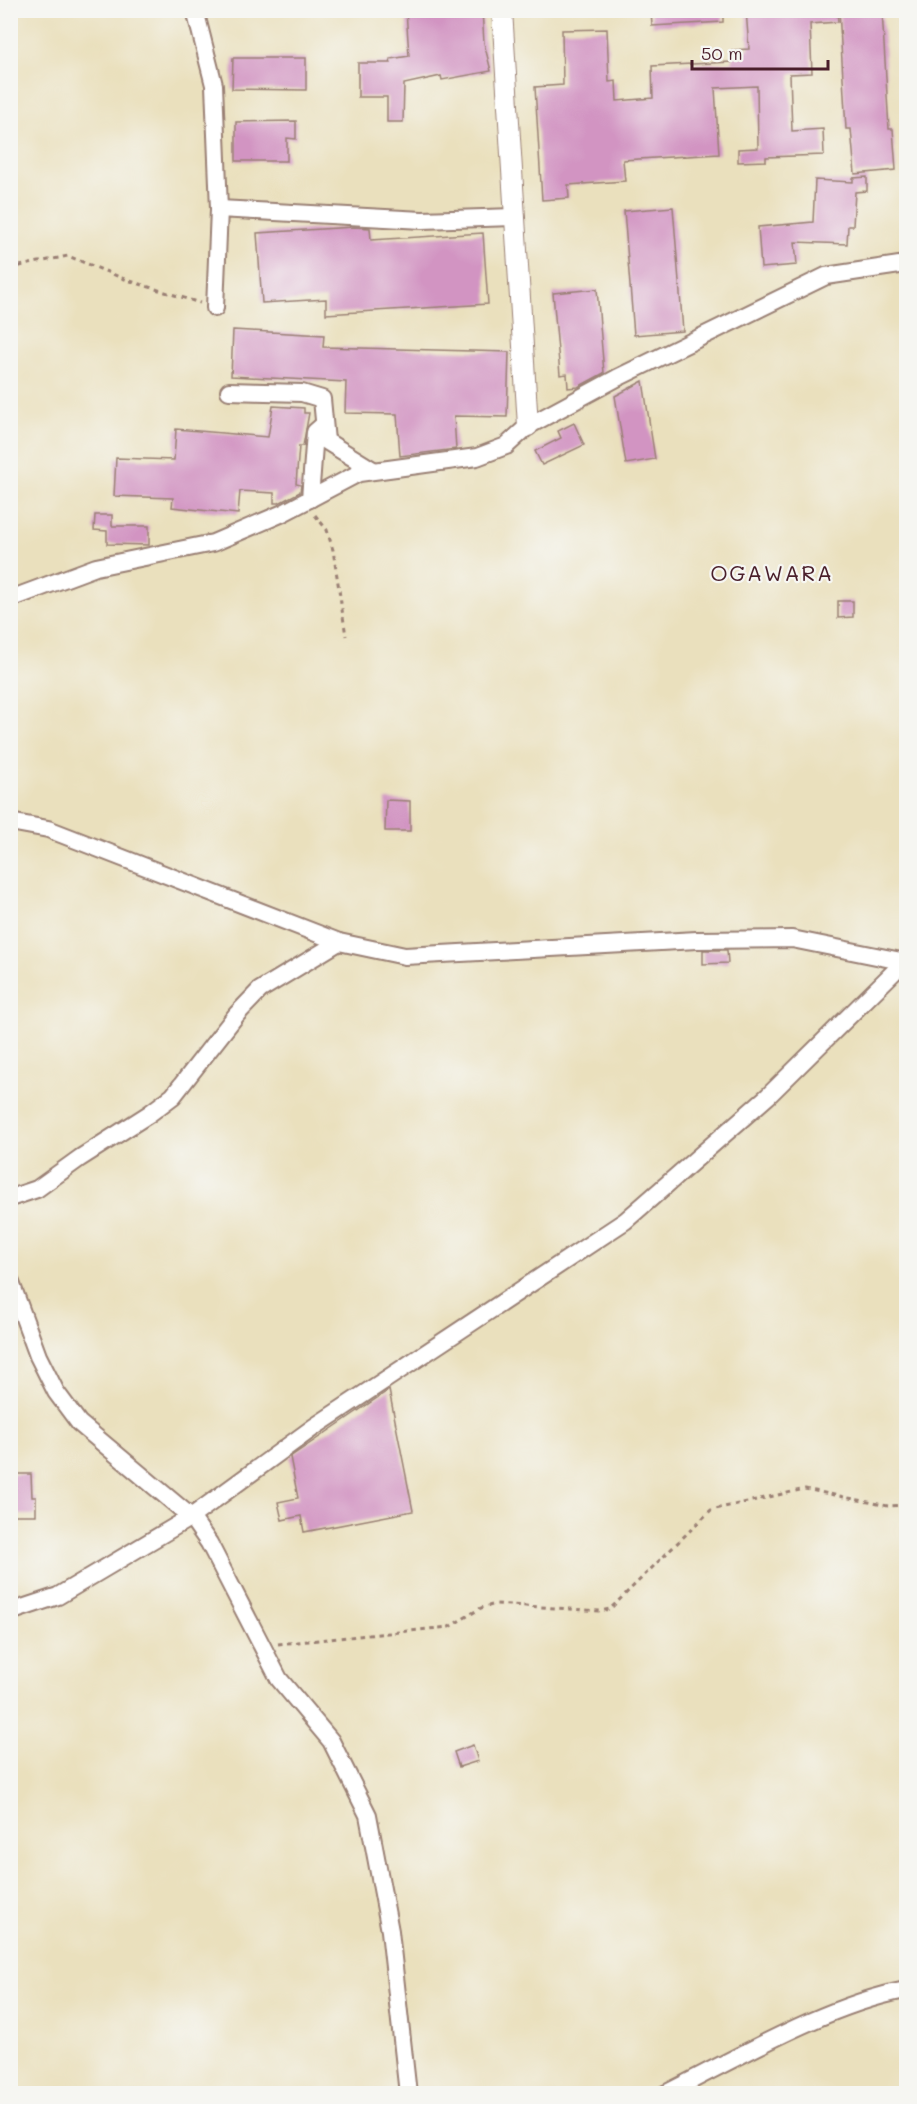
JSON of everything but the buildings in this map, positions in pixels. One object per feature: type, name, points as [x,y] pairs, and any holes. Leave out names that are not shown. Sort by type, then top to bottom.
[{"type":"street","points":[[195,10],[214,85],[219,209],[214,308]]},
{"type":"street","points":[[502,10],[528,426]]},
{"type":"street","points":[[219,209],[422,220],[514,217]]},
{"type":"street","points":[[10,598],[96,567],[213,543],[308,500],[359,472],[477,457],[506,446],[528,426],[617,378],[826,276],[906,264]]},
{"type":"street","points":[[229,391],[303,393],[322,399],[326,441],[373,470]]},
{"type":"street","points":[[308,500],[315,432],[323,425]]},
{"type":"street","points":[[10,822],[48,829],[339,942],[384,952],[415,956],[509,948],[697,940],[792,939],[906,962]]},
{"type":"street","points":[[10,1198],[37,1189],[173,1096],[237,1014],[260,990],[339,942]]},
{"type":"street","points":[[10,1612],[58,1596],[190,1517],[314,1428],[625,1221],[768,1096],[906,962]]},
{"type":"street","points":[[10,1280],[38,1356],[56,1392],[79,1423],[190,1517],[209,1543],[279,1679],[331,1741],[368,1815],[390,1931],[408,2094]]},
{"type":"street","points":[[665,2094],[790,2032],[876,1995],[906,1990]]},
{"type":"path","points":[[10,268],[68,256],[127,280],[214,308]]},
{"type":"path","points":[[308,500],[327,530],[333,550],[346,636]]},
{"type":"path","points":[[262,1645],[449,1627],[481,1608],[496,1604],[600,1611],[610,1609],[711,1510],[805,1490],[888,1506],[906,1505]]},
{"type":"railway","points":[[903,10],[906,68]]},
{"type":"district","name":"OGAWARA","points":[[772,573]]}]
